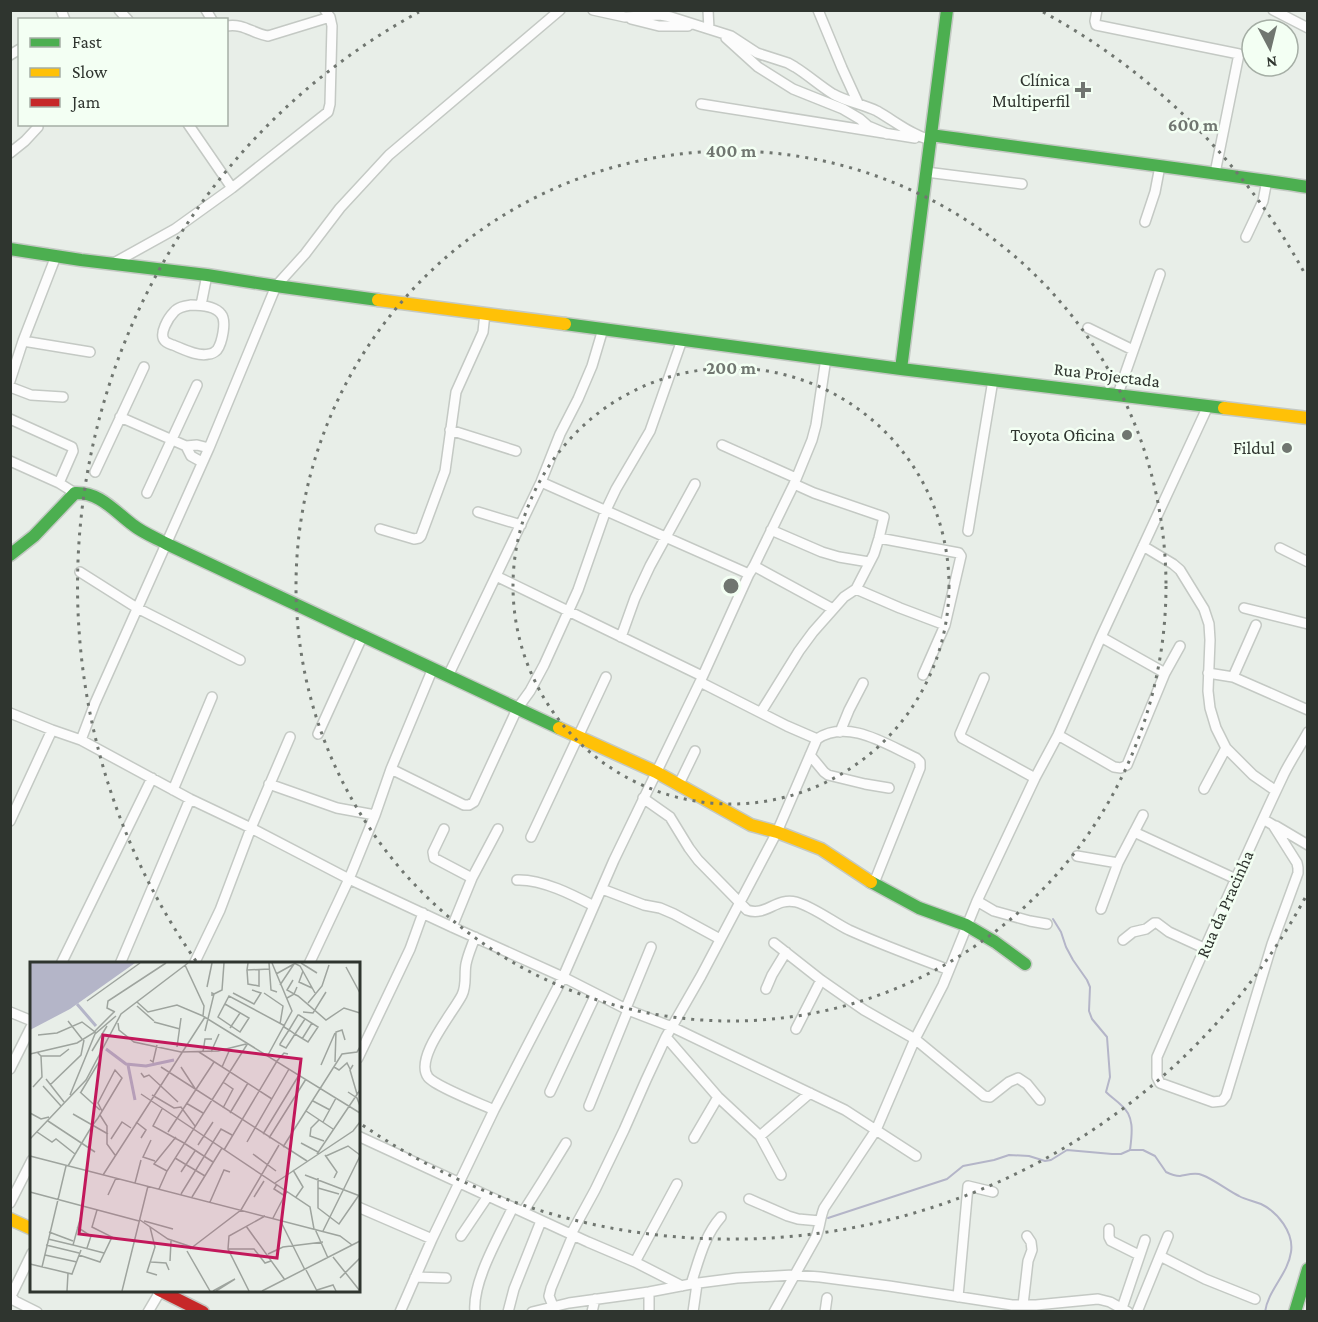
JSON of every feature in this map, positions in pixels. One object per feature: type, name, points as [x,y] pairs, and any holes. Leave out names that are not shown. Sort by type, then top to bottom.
[{"type":"street","points":[[81,740],[95,703],[209,448],[276,286],[305,254],[340,208],[389,155],[560,10]]},
{"type":"street","points":[[593,10],[659,26],[693,26],[731,36],[757,53],[795,67],[833,94],[876,111],[916,136],[931,137]]},
{"type":"street","points":[[609,10],[624,17]]},
{"type":"street","points":[[708,10],[709,29]]},
{"type":"street","points":[[818,10],[858,103]]},
{"type":"street","points":[[902,369],[947,10]]},
{"type":"street","points":[[1097,10],[1096,25],[1239,54],[1215,173]]},
{"type":"street","points":[[1273,10],[1308,28]]},
{"type":"street","points":[[112,264],[175,229],[232,188],[328,112],[332,32],[327,14],[268,36],[239,25],[228,26]]},
{"type":"street","points":[[709,29],[719,33],[758,67],[784,84],[843,109],[868,126],[887,134]]},
{"type":"street","points":[[701,105],[887,134],[931,137],[1160,165],[1308,187]]},
{"type":"street","points":[[189,126],[232,188]]},
{"type":"street","points":[[10,153],[38,127]]},
{"type":"street","points":[[1144,222],[1155,192],[1160,165]]},
{"type":"street","points":[[926,172],[1022,184]]},
{"type":"street","points":[[1246,237],[1263,201],[1267,180]]},
{"type":"street","name":"Rua Projectada","points":[[11,248],[112,264],[902,369],[1308,418]]},
{"type":"street","points":[[10,381],[56,256]]},
{"type":"street","points":[[1118,394],[1160,274]]},
{"type":"street","points":[[201,305],[207,275]]},
{"type":"street","points":[[191,305],[201,305],[220,312],[223,317],[225,324],[217,350],[212,354],[204,355],[187,351],[165,341],[162,332],[174,311],[191,305]]},
{"type":"street","points":[[380,529],[414,539],[421,536],[445,471],[456,392],[479,344],[485,313]]},
{"type":"street","points":[[1088,328],[1133,350]]},
{"type":"street","points":[[448,676],[541,482],[560,434],[592,366],[603,329]]},
{"type":"street","points":[[391,769],[464,805],[474,802],[517,709],[544,665],[569,610],[588,565],[606,510],[650,431],[682,339]]},
{"type":"street","points":[[24,341],[90,352]]},
{"type":"street","points":[[400,1311],[494,1110],[563,977],[643,798],[795,481],[815,433],[826,358]]},
{"type":"street","points":[[95,472],[144,367]]},
{"type":"street","points":[[968,531],[993,380]]},
{"type":"street","points":[[147,493],[197,385]]},
{"type":"street","points":[[10,387],[31,395],[63,397]]},
{"type":"street","points":[[774,1311],[816,1237],[824,1208],[876,1130],[915,1039],[944,985],[977,901],[1035,778],[1058,735],[1208,406]]},
{"type":"street","points":[[120,417],[186,446],[197,445],[209,448]]},
{"type":"street","points":[[10,419],[72,447],[73,451],[59,483]]},
{"type":"street","points":[[450,430],[516,451]]},
{"type":"street","points":[[186,446],[191,456],[202,462]]},
{"type":"street","points":[[722,446],[795,481],[814,494],[884,517],[879,538],[856,590],[844,597],[799,651],[761,712]]},
{"type":"street","points":[[10,461],[59,483],[75,493]]},
{"type":"street","points":[[541,482],[665,537],[752,570],[833,609]]},
{"type":"street","points":[[621,637],[636,598],[665,537],[695,484]]},
{"type":"street","points":[[10,555],[34,536],[75,493],[84,491],[92,493],[134,526],[167,544],[656,772],[751,825],[777,832],[821,849],[856,873],[919,908],[966,925],[1026,964]]},
{"type":"street","points":[[478,512],[521,525]]},
{"type":"street","points":[[771,530],[822,552],[869,562]]},
{"type":"street","points":[[879,538],[959,553],[961,556],[945,625],[923,675]]},
{"type":"street","points":[[1143,546],[1180,570],[1204,609],[1209,624],[1210,640],[1208,691],[1216,728],[1226,748],[1253,774],[1276,791]]},
{"type":"street","points":[[1280,548],[1308,562]]},
{"type":"street","points":[[80,572],[137,608],[240,660]]},
{"type":"street","points":[[496,576],[569,610],[817,740]]},
{"type":"street","points":[[856,590],[945,625]]},
{"type":"street","points":[[1244,608],[1308,624]]},
{"type":"street","points":[[1233,677],[1256,625]]},
{"type":"street","points":[[318,734],[363,635]]},
{"type":"street","points":[[1101,637],[1166,673]]},
{"type":"street","points":[[1058,735],[1114,768],[1127,765],[1166,673],[1180,646]]},
{"type":"street","points":[[309,962],[349,879],[433,668]]},
{"type":"street","points":[[1208,674],[1233,677],[1308,710]]},
{"type":"street","points":[[531,837],[606,677]]},
{"type":"street","points":[[984,678],[960,734],[962,738],[1035,778]]},
{"type":"street","points":[[840,732],[863,683]]},
{"type":"street","points":[[173,790],[212,697]]},
{"type":"street","points":[[10,713],[81,740],[190,800],[251,828],[349,879],[563,977],[627,1009],[672,1027],[845,1110],[916,1156]]},
{"type":"street","points":[[10,821],[52,730]]},
{"type":"street","points":[[553,1306],[549,1296],[551,1288],[572,1234],[596,1190],[666,1037],[777,832],[817,740],[823,735],[849,732],[871,737],[920,762],[920,768],[874,883]]},
{"type":"street","name":"Rua da Pracinha","points":[[1273,825],[1297,863],[1298,873],[1272,944],[1226,1096],[1222,1101],[1213,1102],[1158,1081],[1157,1057],[1276,791],[1308,732]]},
{"type":"street","points":[[194,962],[220,910],[251,828],[290,736]]},
{"type":"street","points":[[1204,789],[1226,748]]},
{"type":"street","points":[[679,784],[695,751]]},
{"type":"street","points":[[810,755],[828,775],[889,788]]},
{"type":"street","points":[[61,962],[152,778]]},
{"type":"street","points":[[269,784],[337,808],[375,815]]},
{"type":"street","points":[[643,798],[670,817],[693,854],[747,910],[760,912],[775,904],[786,901],[795,902],[863,936],[950,970]]},
{"type":"street","points":[[120,962],[190,800]]},
{"type":"street","points":[[1101,909],[1118,863],[1143,815]]},
{"type":"street","points":[[1263,819],[1308,845]]},
{"type":"street","points":[[444,829],[433,852],[434,858],[472,878]]},
{"type":"street","points":[[452,927],[472,878],[498,829]]},
{"type":"street","points":[[1134,832],[1236,879]]},
{"type":"street","points":[[1077,856],[1118,863]]},
{"type":"street","points":[[517,880],[546,885],[594,906]]},
{"type":"street","points":[[602,890],[644,905],[660,908],[720,939]]},
{"type":"street","points":[[977,901],[994,911],[1047,924]]},
{"type":"street","points":[[360,1054],[410,949],[423,913]]},
{"type":"street","points":[[1123,940],[1133,932],[1157,923],[1169,932],[1204,948]]},
{"type":"street","points":[[475,938],[468,957],[464,992],[431,1046],[425,1071],[430,1079],[449,1090],[494,1110]]},
{"type":"street","points":[[774,943],[864,1010],[915,1039],[984,1096],[990,1097],[1018,1078],[1027,1084],[1040,1100]]},
{"type":"street","points":[[590,1106],[651,947]]},
{"type":"street","points":[[766,989],[786,952]]},
{"type":"street","points":[[796,1029],[821,980]]},
{"type":"street","points":[[550,1092],[596,994]]},
{"type":"street","points":[[10,1012],[30,1022]]},
{"type":"street","points":[[10,1069],[30,1027]]},
{"type":"street","points":[[666,1037],[718,1097],[760,1136],[781,1174]]},
{"type":"street","points":[[760,1136],[810,1094]]},
{"type":"street","points":[[694,1138],[718,1097]]},
{"type":"street","points":[[360,1137],[542,1221],[690,1285]]},
{"type":"street","points":[[475,1311],[478,1285],[495,1244],[566,1143]]},
{"type":"street","points":[[10,1203],[30,1164]]},
{"type":"street","points":[[635,1262],[677,1184]]},
{"type":"street","points":[[958,1297],[968,1186],[993,1192]]},
{"type":"street","points":[[461,1236],[488,1196]]},
{"type":"street","points":[[749,1199],[788,1216],[820,1221]]},
{"type":"street","points":[[360,1208],[432,1239]]},
{"type":"street","points":[[693,1311],[690,1285],[705,1240],[721,1217]]},
{"type":"street","points":[[10,1219],[30,1228]]},
{"type":"street","points":[[508,1311],[517,1281],[542,1221]]},
{"type":"street","points":[[1109,1229],[1108,1237],[1111,1241],[1139,1255]]},
{"type":"street","points":[[1023,1305],[1028,1261],[1032,1250],[1027,1236]]},
{"type":"street","points":[[1137,1311],[1168,1236]]},
{"type":"street","points":[[532,1311],[595,1299],[737,1278],[794,1275],[889,1286],[1000,1304],[1036,1305],[1098,1299],[1125,1310],[1145,1239]]},
{"type":"street","points":[[1160,1256],[1205,1279],[1255,1299]]},
{"type":"street","points":[[30,1257],[11,1296],[15,1301],[37,1311]]},
{"type":"street","points":[[1295,1311],[1308,1269]]},
{"type":"street","points":[[415,1277],[446,1278]]},
{"type":"street","points":[[148,1311],[159,1292]]},
{"type":"street","points":[[162,1292],[203,1311]]},
{"type":"street","points":[[649,1292],[649,1311]]},
{"type":"street","points":[[825,1311],[827,1298]]},
{"type":"street","points":[[592,1311],[595,1299]]},
{"type":"waterway","points":[[1053,919],[1073,960],[1090,987],[1089,1011],[1092,1019],[1107,1037],[1110,1077],[1106,1092],[1129,1114],[1132,1126],[1130,1150]]},
{"type":"waterway","points":[[828,1218],[947,1179],[963,1166],[1009,1155],[1029,1156],[1045,1161],[1067,1150],[1112,1154],[1143,1150],[1155,1156],[1166,1172],[1178,1176],[1197,1174],[1207,1177],[1242,1197],[1261,1204],[1273,1212],[1284,1224],[1290,1238],[1291,1252],[1265,1312]]},
{"type":"traffic: fast","points":[[901,369],[947,10]]},
{"type":"traffic: fast","points":[[931,135],[1308,187]]},
{"type":"traffic: fast","points":[[10,249],[378,300]]},
{"type":"traffic: fast","points":[[565,324],[901,369],[1224,408]]},
{"type":"traffic: fast","points":[[10,555],[34,536],[75,493],[92,496],[106,503],[137,528],[167,544],[559,728]]},
{"type":"traffic: fast","points":[[871,882],[919,908],[966,925],[995,942],[1025,964]]},
{"type":"traffic: fast","points":[[1295,1312],[1308,1269]]},
{"type":"traffic: slow","points":[[378,300],[565,324]]},
{"type":"traffic: slow","points":[[1224,408],[1308,418]]},
{"type":"traffic: slow","points":[[559,728],[656,772],[751,825],[777,832],[821,849],[871,882]]},
{"type":"traffic: slow","points":[[10,1219],[30,1228]]},
{"type":"traffic: jam","points":[[163,1292],[203,1312]]},
{"type":"place","name":"Clínica Multiperfil","points":[[1083,90]]},
{"type":"place","name":"Toyota Oficina","points":[[1127,435]]},
{"type":"place","name":"Fildul","points":[[1287,448]]}]
